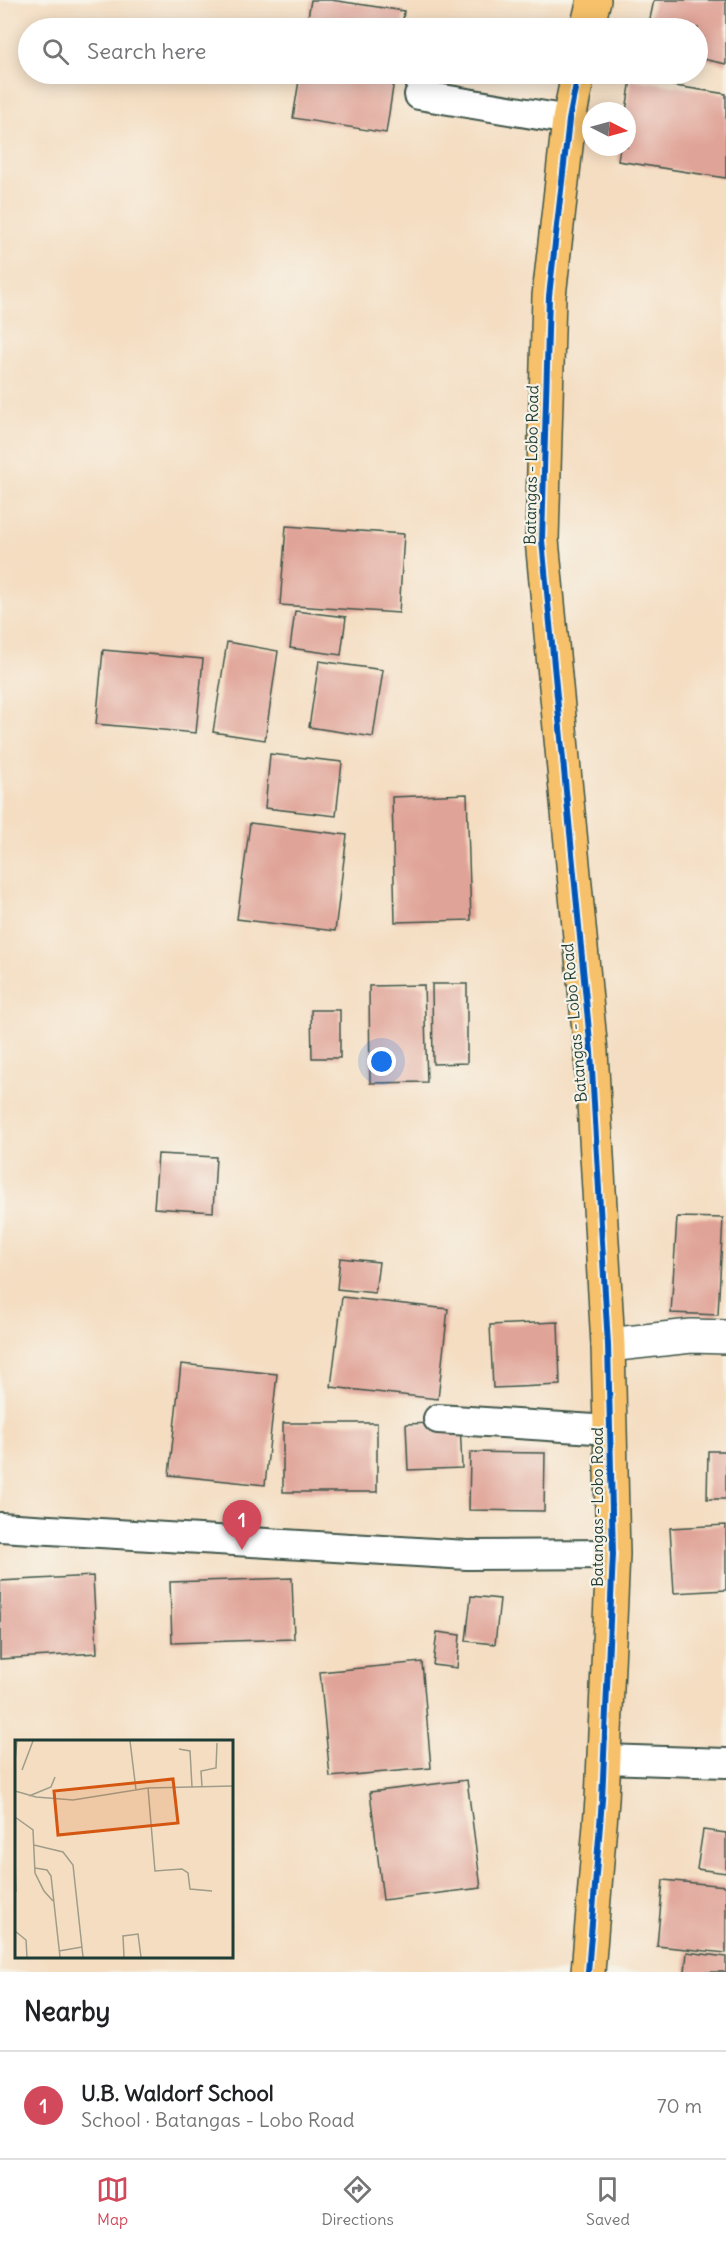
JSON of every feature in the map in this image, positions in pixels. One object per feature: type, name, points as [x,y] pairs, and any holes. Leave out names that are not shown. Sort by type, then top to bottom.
[{"type":"main road","points":[[590,18],[594,0]]},
{"type":"main road","name":"Batangas - Lobo Road","points":[[576,84],[569,120],[549,296],[542,540],[591,1052],[608,1345],[613,1554],[604,1759],[588,1972]]},
{"type":"street","points":[[608,1345],[691,1336],[726,1336]]},
{"type":"lane","points":[[419,95],[569,120]]},
{"type":"lane","points":[[438,1419],[610,1430]]},
{"type":"lane","points":[[0,1527],[467,1555],[613,1554]]},
{"type":"lane","points":[[604,1759],[726,1763]]},
{"type":"building","points":[[311,0],[331,0],[404,11],[403,18],[308,18]]},
{"type":"building","points":[[654,0],[726,0],[726,64],[708,60],[708,18],[650,18]]},
{"type":"building","points":[[298,84],[393,84],[386,133],[293,118]]},
{"type":"building","points":[[630,84],[663,84],[726,94],[726,178],[618,161],[619,156],[636,156],[636,102],[627,102]]},
{"type":"building","points":[[286,526],[404,534],[399,613],[280,605]]},
{"type":"building","points":[[295,611],[346,617],[341,655],[290,648]]},
{"type":"building","points":[[227,642],[278,651],[265,740],[213,732]]},
{"type":"building","points":[[103,650],[203,659],[196,733],[96,724]]},
{"type":"building","points":[[319,661],[383,670],[373,737],[309,727]]},
{"type":"building","points":[[270,754],[342,762],[336,816],[265,808]]},
{"type":"building","points":[[467,794],[471,920],[395,922],[392,797]]},
{"type":"building","points":[[250,823],[347,835],[335,931],[237,919]]},
{"type":"building","points":[[432,984],[467,984],[467,1063],[433,1064]]},
{"type":"building","points":[[424,985],[427,1082],[370,1083],[369,986]]},
{"type":"building","points":[[311,1010],[340,1010],[340,1058],[312,1058]]},
{"type":"building","points":[[158,1154],[216,1157],[213,1212],[154,1208]]},
{"type":"building","points":[[677,1217],[723,1218],[718,1315],[671,1313]]},
{"type":"building","points":[[340,1258],[379,1262],[375,1293],[337,1289]]},
{"type":"building","points":[[342,1297],[448,1309],[438,1399],[331,1387]]},
{"type":"building","points":[[558,1322],[560,1385],[493,1388],[490,1325]]},
{"type":"building","points":[[181,1364],[277,1374],[265,1485],[169,1475]]},
{"type":"building","points":[[460,1422],[462,1468],[408,1470],[406,1424]]},
{"type":"building","points":[[283,1423],[377,1423],[377,1492],[283,1492]]},
{"type":"building","points":[[708,1451],[726,1451],[726,1499],[707,1499]]},
{"type":"building","points":[[470,1452],[545,1453],[544,1511],[469,1510]]},
{"type":"building","points":[[726,1525],[726,1590],[674,1593],[670,1528]]},
{"type":"building","points":[[93,1576],[97,1653],[0,1659],[0,1581]]},
{"type":"building","points":[[292,1578],[294,1639],[172,1643],[170,1582]]},
{"type":"building","points":[[471,1596],[500,1599],[495,1644],[466,1641]]},
{"type":"building","points":[[437,1632],[460,1635],[457,1668],[433,1665]]},
{"type":"building","points":[[422,1662],[431,1768],[330,1777],[320,1672]]},
{"type":"building","points":[[467,1780],[481,1888],[383,1900],[370,1792]]},
{"type":"building","points":[[703,1830],[726,1833],[726,1873],[697,1869]]},
{"type":"building","points":[[663,1880],[726,1886],[726,1953],[657,1946]]},
{"type":"building","points":[[687,1952],[726,1957],[726,1972],[685,1972]]},
{"type":"cycle path","points":[[576,84],[569,120],[549,296],[542,540],[591,1052],[608,1345],[613,1554],[602,1800],[588,1972]]},
{"type":"place","name":"U.B. Waldorf School","points":[[242,1550]]}]
